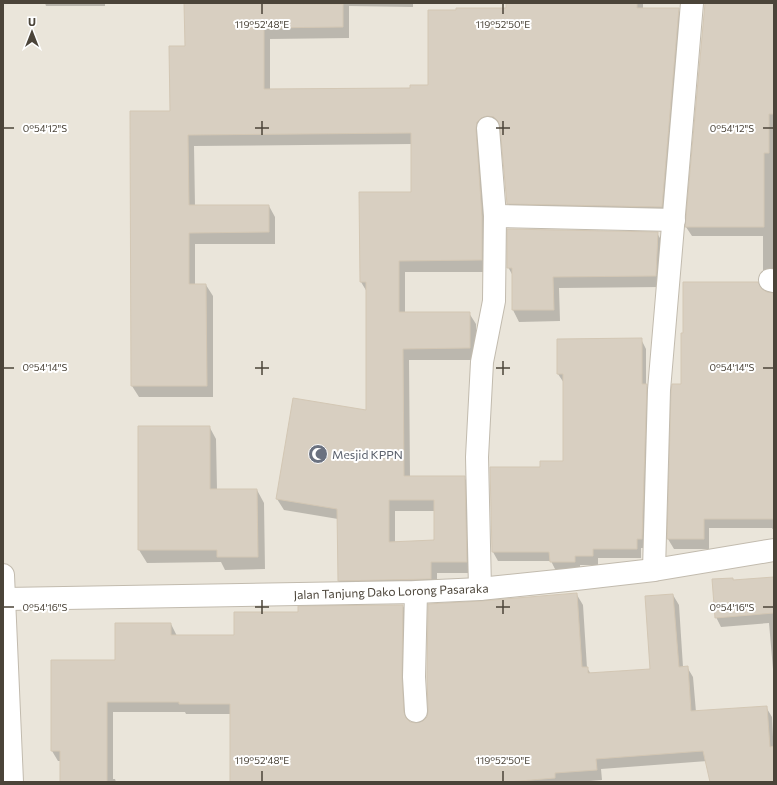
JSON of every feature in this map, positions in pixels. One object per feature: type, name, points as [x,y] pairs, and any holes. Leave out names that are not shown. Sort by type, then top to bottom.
[{"type":"street","points":[[654,570],[659,390],[692,3]]},
{"type":"street","points":[[480,589],[477,456],[482,362],[494,300],[494,216],[488,128]]},
{"type":"street","points":[[494,216],[674,220]]},
{"type":"street","name":"Jalan Tanjung Dako Lorong Pasaraka","points":[[5,599],[416,592],[480,589],[654,570],[774,550]]},
{"type":"street","points":[[3,574],[12,782]]},
{"type":"street","points":[[416,592],[414,677],[416,711]]},
{"type":"shaded area","points":[[3,3],[774,3],[774,782],[3,782]]},
{"type":"building","points":[[184,3],[343,4],[343,27],[264,28],[264,89],[410,88],[410,85],[428,85],[428,10],[456,10],[456,8],[506,8],[506,3],[637,3],[637,8],[679,8],[662,207],[507,204],[500,127],[498,121],[494,117],[487,116],[481,118],[477,122],[476,129],[482,216],[482,260],[399,261],[399,312],[470,312],[470,348],[403,349],[404,476],[465,476],[467,562],[431,562],[431,579],[338,581],[337,509],[276,499],[293,398],[366,410],[366,282],[360,282],[359,192],[411,192],[411,133],[188,135],[189,205],[269,205],[269,232],[189,233],[189,284],[206,284],[207,386],[131,386],[130,111],[170,111],[169,46],[185,46]],"holes":[[[389,500],[434,500],[434,540],[389,542]]]},
{"type":"building","points":[[705,3],[774,3],[774,114],[769,114],[769,153],[764,153],[764,227],[685,227]]},
{"type":"building","points":[[507,229],[658,232],[656,276],[553,277],[554,310],[512,310],[512,268],[507,268]]},
{"type":"building","points":[[683,282],[758,282],[762,289],[767,292],[774,293],[774,519],[704,519],[704,539],[667,539],[671,391],[672,384],[681,384]]},
{"type":"building","points":[[642,338],[642,384],[647,384],[642,539],[637,539],[637,549],[593,549],[593,556],[575,556],[575,562],[550,562],[549,552],[492,552],[490,467],[540,467],[540,461],[563,461],[563,374],[557,374],[557,339]]},
{"type":"building","points":[[138,426],[210,426],[210,489],[257,489],[258,557],[217,557],[217,550],[138,550]]},
{"type":"building","points":[[774,577],[774,613],[715,618],[712,579],[733,578],[733,580]]},
{"type":"building","points":[[577,593],[582,667],[588,667],[588,673],[650,669],[645,596],[673,594],[679,667],[688,666],[691,711],[767,706],[770,747],[774,746],[774,782],[710,782],[703,751],[596,759],[597,770],[555,773],[555,778],[508,782],[230,782],[230,704],[107,702],[107,782],[60,782],[60,751],[51,751],[51,660],[115,660],[115,623],[171,623],[171,635],[234,635],[234,612],[298,612],[298,606],[403,605],[402,677],[404,712],[406,718],[410,722],[416,723],[423,721],[427,717],[428,711],[428,604]]},
{"type":"place","name":"Mesjid KPPN","points":[[318,454]]}]
